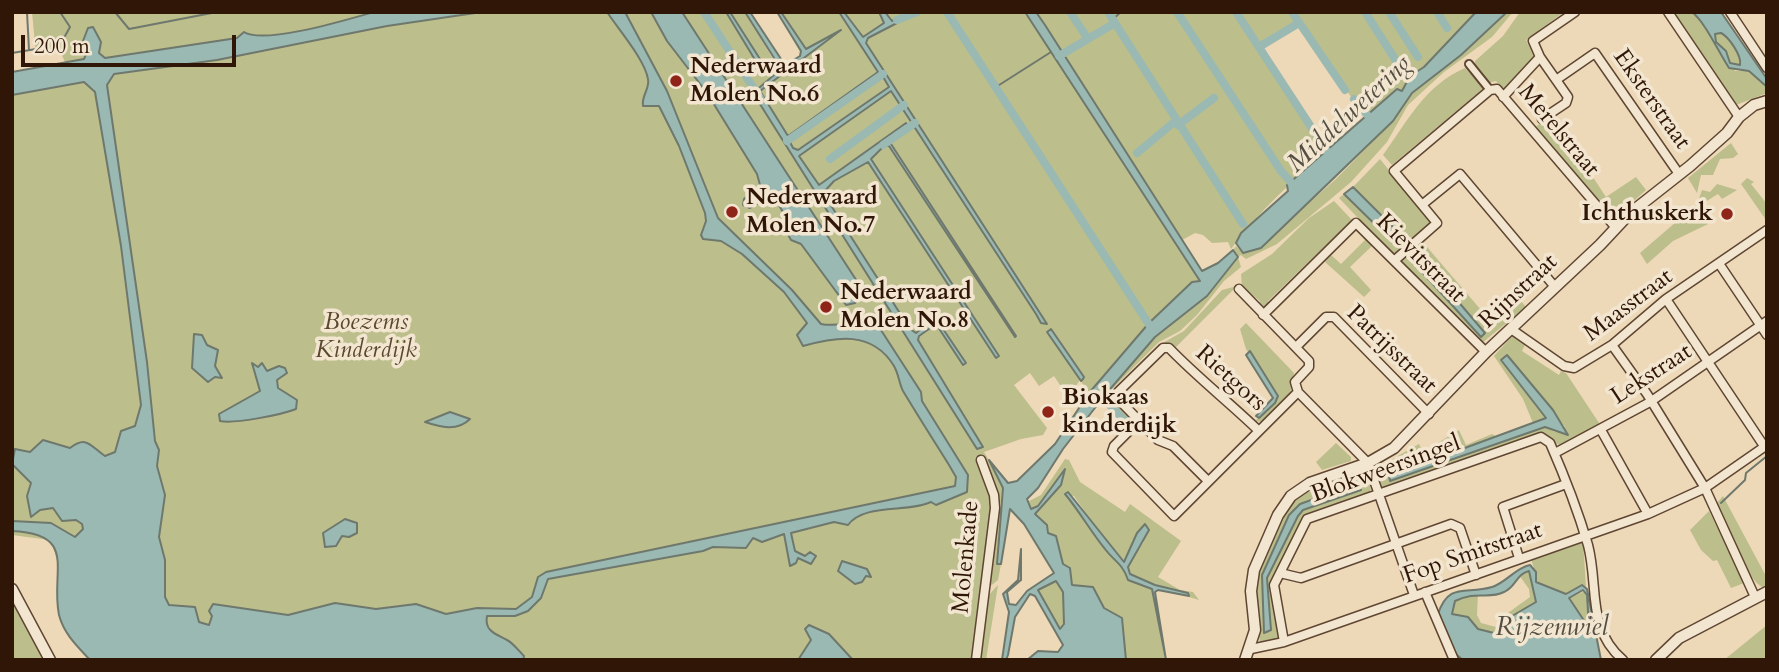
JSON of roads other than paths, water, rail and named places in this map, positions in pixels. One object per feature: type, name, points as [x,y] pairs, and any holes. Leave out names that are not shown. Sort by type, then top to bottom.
[{"type":"street","points":[[1542,119],[1566,103],[1568,97],[1540,57],[1533,41],[1575,12]]},
{"type":"street","points":[[1668,12],[1739,117]]},
{"type":"street","points":[[1730,12],[1767,68]]},
{"type":"street","name":"Eksterstraat","points":[[1556,80],[1595,53],[1679,174]]},
{"type":"street","points":[[1503,97],[1540,57]]},
{"type":"street","name":"Merelstraat","points":[[1469,64],[1490,90],[1497,89],[1616,228]]},
{"type":"street","points":[[1395,260],[1437,223],[1394,171],[1490,90]]},
{"type":"street","name":"Rijnstraat","points":[[1251,649],[1255,621],[1252,581],[1278,514],[1292,496],[1310,483],[1368,463],[1394,448],[1486,352],[1629,214],[1703,155],[1739,117],[1754,105],[1767,101]]},
{"type":"street","points":[[1423,204],[1460,174],[1555,287]]},
{"type":"street","name":"Kievitstraat","points":[[1263,315],[1356,223],[1486,352]]},
{"type":"street","name":"Maasstraat","points":[[1511,329],[1564,366],[1574,368],[1612,345],[1666,299],[1720,265],[1767,230]]},
{"type":"street","points":[[1720,265],[1763,323],[1767,335]]},
{"type":"street","points":[[1239,289],[1310,364],[1296,379],[1298,392],[1368,463],[1414,595]]},
{"type":"street","points":[[1666,299],[1706,362],[1766,446]]},
{"type":"street","name":"Patrijsstraat","points":[[1296,347],[1326,317],[1334,317],[1429,414]]},
{"type":"street","name":"Lekstraat","points":[[1555,453],[1650,402],[1763,323]]},
{"type":"street","points":[[1612,345],[1705,488],[1755,597]]},
{"type":"street","name":"Rietgors","points":[[1208,481],[1173,446],[1158,440],[1116,395],[1166,347],[1259,431]]},
{"type":"street","name":"Rietgors","points":[[1139,421],[1114,446],[1112,452],[1174,516],[1298,392]]},
{"type":"street","points":[[1601,430],[1648,514]]},
{"type":"street","name":"Blokweersingel","points":[[1284,642],[1274,585],[1307,519],[1534,438],[1547,439],[1555,453]]},
{"type":"street","name":"Fop Smitstraat","points":[[1251,649],[1284,642],[1648,514],[1705,488],[1766,446]]},
{"type":"street","points":[[1555,453],[1584,536],[1598,626],[1608,644],[1623,660]]},
{"type":"street","name":"Molenkade","points":[[976,660],[995,508],[994,495],[981,460]]},
{"type":"street","points":[[1519,558],[1503,507],[1566,484]]},
{"type":"street","points":[[1280,573],[1301,579],[1457,524],[1476,575]]},
{"type":"street","points":[[12,589],[50,660]]},
{"type":"street","points":[[1425,592],[1454,660]]},
{"type":"street","points":[[1656,660],[1679,638],[1767,592]]},
{"type":"street","points":[[1245,660],[1251,649]]},
{"type":"water","points":[[374,12],[482,12],[387,26],[217,60],[114,74],[107,85],[147,362],[155,441],[159,450],[157,466],[165,495],[159,537],[165,560],[165,597],[169,605],[195,607],[199,622],[209,625],[212,616],[209,611],[213,604],[288,615],[335,603],[376,609],[416,604],[446,614],[477,608],[516,609],[532,597],[538,577],[546,572],[955,486],[956,477],[903,391],[896,369],[885,354],[875,346],[853,339],[828,340],[803,346],[797,335],[807,323],[784,292],[742,254],[721,241],[703,239],[701,235],[706,221],[705,213],[679,146],[659,106],[643,106],[648,86],[646,71],[607,12],[625,12],[667,91],[718,218],[792,290],[821,324],[866,323],[879,327],[921,392],[922,401],[968,475],[967,492],[936,505],[931,502],[875,511],[855,518],[848,525],[834,522],[791,533],[795,551],[805,556],[810,552],[816,556],[811,564],[798,558],[796,563],[790,566],[784,534],[762,542],[753,538],[746,548],[713,547],[548,579],[541,598],[528,611],[515,616],[487,616],[489,629],[514,645],[524,656],[523,660],[90,660],[61,622],[54,547],[46,539],[33,534],[12,531],[12,521],[51,523],[75,537],[83,529],[82,524],[76,520],[62,521],[53,508],[40,510],[31,517],[27,496],[31,483],[12,464],[15,449],[30,452],[43,440],[70,448],[85,442],[105,456],[115,452],[121,431],[135,426],[141,405],[121,246],[95,92],[84,82],[12,95],[12,72],[84,59],[87,52],[83,41],[88,28],[93,27],[101,42],[99,53],[105,58],[237,38],[244,32],[254,35],[287,33]]},
{"type":"water","points":[[651,12],[682,12],[864,292],[855,303],[846,305],[801,244],[791,240],[784,227],[787,219],[773,195],[750,208],[743,205],[744,199],[760,185],[757,174],[707,93],[667,41]]},
{"type":"water","points":[[726,12],[730,12],[767,70],[763,73]]},
{"type":"water","points":[[745,12],[750,12],[785,65],[800,56],[801,51],[777,12],[781,12],[806,49],[841,30],[760,91],[788,136],[878,72],[839,12],[844,12],[863,37],[884,23],[879,12],[885,12],[892,21],[907,14],[897,23],[868,38],[866,43],[1047,324],[1041,323],[891,91],[799,156],[819,185],[906,123],[908,127],[891,139],[891,144],[1015,337],[889,146],[884,146],[871,159],[999,356],[996,358],[868,162],[834,181],[823,193],[910,329],[916,333],[935,317],[966,363],[963,365],[936,324],[919,336],[918,340],[983,447],[977,449],[753,93],[781,69]],"holes":[[[882,75],[889,87],[798,150],[793,148],[789,140],[792,137]]]},
{"type":"water","points":[[1025,12],[1036,12],[1045,25],[1202,271],[1218,263],[1233,250],[1238,257],[1207,296],[1155,337],[1105,395],[1063,449],[1038,488],[1027,499],[1031,509],[1038,506],[1065,469],[1061,485],[1035,514],[1047,525],[1048,533],[1056,536],[1063,564],[1070,568],[1072,585],[1093,587],[1104,608],[1122,618],[1126,660],[1027,660],[1038,651],[1058,652],[1063,645],[1035,596],[1030,594],[1015,617],[1008,655],[1006,660],[1002,660],[1009,612],[1003,594],[1018,580],[1021,549],[1021,580],[1007,592],[1009,604],[1016,605],[1027,591],[1054,573],[1024,524],[1010,509],[1001,564],[997,564],[1003,488],[989,460],[1008,483],[1017,481],[1055,444],[1089,393],[1149,323],[1192,282],[1200,281]],"holes":[[[1056,581],[1063,592],[1064,624],[1060,629],[1038,590]]]},
{"type":"water","points":[[1476,12],[1507,12],[1461,55],[1412,93],[1393,121],[1261,248],[1243,253],[1236,243],[1241,233],[1288,191],[1287,185],[1397,89],[1402,91],[1410,76],[1424,67]]},
{"type":"water","points":[[1692,12],[1721,12],[1767,79],[1767,87],[1749,71],[1729,68]],"holes":[[[1715,34],[1724,35],[1737,52],[1740,65],[1730,63],[1726,51],[1716,42]]]},
{"type":"water","points":[[1353,187],[1404,238],[1397,246],[1344,194]]},
{"type":"water","points":[[1417,255],[1485,333],[1481,337],[1411,260]]},
{"type":"water","points":[[1051,329],[1084,377],[1081,381],[1047,332]]},
{"type":"water","points":[[194,334],[202,335],[207,345],[218,350],[215,366],[222,378],[215,377],[208,382],[192,368]]},
{"type":"water","points":[[1250,351],[1278,396],[1275,403],[1259,418],[1256,416],[1273,398],[1246,355]]},
{"type":"water","points":[[1507,355],[1553,410],[1568,435],[1545,427],[1390,481],[1389,476],[1546,418],[1501,360]]},
{"type":"water","points":[[252,363],[258,367],[262,363],[267,371],[279,366],[285,368],[287,373],[277,380],[278,388],[297,400],[296,409],[258,418],[220,421],[219,414],[260,391]]},
{"type":"water","points":[[450,412],[470,419],[454,427],[425,422]]},
{"type":"water","points":[[1359,483],[1361,490],[1303,510],[1298,516],[1267,578],[1271,630],[1264,633],[1262,575],[1289,515],[1300,504]]},
{"type":"water","points":[[1068,492],[1124,562],[1137,533],[1145,524],[1149,530],[1128,567],[1130,574],[1155,585],[1188,593],[1189,596],[1158,590],[1155,592],[1166,660],[1152,589],[1128,580],[1121,566],[1108,553],[1065,494]]},
{"type":"water","points":[[345,519],[357,523],[357,533],[349,537],[342,536],[336,546],[325,547],[323,533]]},
{"type":"water","points":[[842,561],[867,569],[871,577],[866,576],[862,582],[855,584],[838,571]]},
{"type":"water","name":"Rijzenwiel","points":[[1530,565],[1536,572],[1536,582],[1566,594],[1582,585],[1587,589],[1601,660],[1463,660],[1452,651],[1438,614],[1447,597],[1459,591],[1497,585]],"holes":[[[1529,571],[1536,602],[1512,616],[1498,634],[1478,629],[1468,617],[1452,614],[1455,601],[1470,596],[1504,592]],[[1583,590],[1587,595],[1589,628],[1569,598]]]},
{"type":"water","points":[[809,625],[829,634],[853,660],[798,660],[811,640],[805,629]]},
{"type":"waterway","points":[[27,12],[29,50]]},
{"type":"waterway","points":[[60,12],[70,27],[65,36]]},
{"type":"waterway","points":[[115,12],[129,29],[217,12]]},
{"type":"waterway","points":[[704,12],[760,98]]},
{"type":"waterway","points":[[897,20],[917,12]]},
{"type":"waterway","points":[[947,12],[1152,329]]},
{"type":"waterway","points":[[1070,12],[1088,39]]},
{"type":"waterway","points":[[1108,12],[1243,224]]},
{"type":"waterway","points":[[1113,19],[1121,12]]},
{"type":"waterway","name":"Middelwetering","points":[[1177,12],[1281,171],[1297,189]]},
{"type":"waterway","name":"Middelwetering","points":[[1236,12],[1332,159]]},
{"type":"waterway","name":"Middelwetering","points":[[1292,12],[1345,90]]},
{"type":"waterway","name":"Middelwetering","points":[[1365,12],[1402,70]]},
{"type":"waterway","name":"Middelwetering","points":[[1389,12],[1418,57]]},
{"type":"waterway","points":[[1437,12],[1447,28]]},
{"type":"waterway","points":[[1059,56],[1115,23]]},
{"type":"waterway","points":[[1259,47],[1299,23]]},
{"type":"waterway","points":[[12,53],[48,47]]},
{"type":"waterway","points":[[996,87],[1051,52]]},
{"type":"waterway","points":[[787,141],[883,74]]},
{"type":"waterway","points":[[1137,153],[1173,123],[1178,125],[1214,98]]},
{"type":"waterway","name":"Middelwetering","points":[[1354,99],[1374,123]]},
{"type":"waterway","points":[[830,159],[904,105]]},
{"type":"waterway","points":[[883,145],[915,123]]},
{"type":"waterway","points":[[1098,393],[1128,424]]},
{"type":"waterway","points":[[1721,503],[1745,480],[1746,473],[1767,456]]},
{"type":"place","name":"Nederwaard Molen No.6","points":[[676,81]]},
{"type":"place","name":"Nederwaard Molen No.7","points":[[732,212]]},
{"type":"place","name":"Ichthuskerk","points":[[1727,214]]},
{"type":"place","name":"Nederwaard Molen No.8","points":[[826,307]]},
{"type":"place","name":"Biokaas kinderdijk","points":[[1048,412]]},
{"type":"park label","name":"Boezems Kinderdijk","points":[[366,337]]}]
